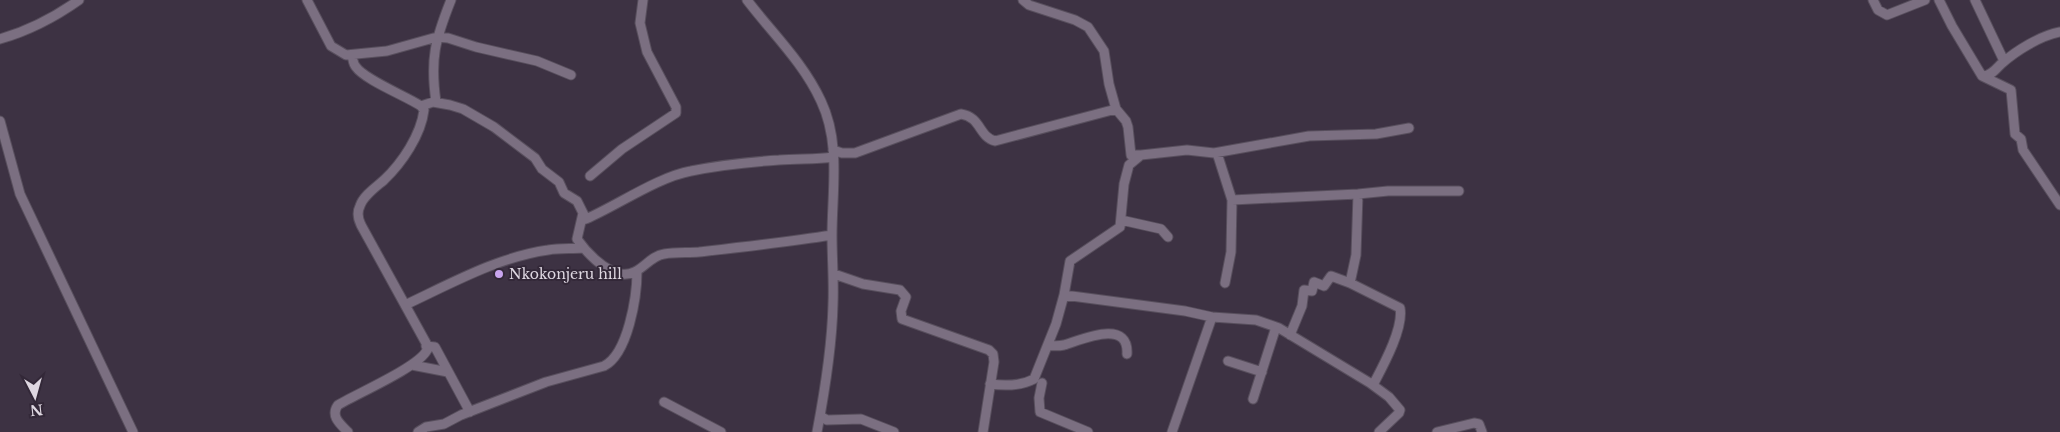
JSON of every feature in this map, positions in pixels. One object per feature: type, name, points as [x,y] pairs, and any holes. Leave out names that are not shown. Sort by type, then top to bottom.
[{"type":"street","points":[[0,40],[20,33],[62,12],[79,0]]},
{"type":"street","points":[[307,0],[331,46],[341,53],[352,55],[387,51],[437,37],[448,38],[476,47],[537,61],[571,75]]},
{"type":"street","points":[[436,102],[433,72],[437,37],[451,0]]},
{"type":"street","points":[[590,176],[622,149],[676,113],[676,107],[647,52],[640,23],[643,0]]},
{"type":"street","points":[[747,0],[788,49],[813,86],[827,114],[831,129],[835,176],[832,235],[834,274],[830,353],[817,432]]},
{"type":"street","points":[[1023,0],[1029,5],[1075,20],[1088,27],[1104,51],[1109,84],[1116,109],[1126,121],[1131,155],[1187,150],[1217,153],[1309,136],[1376,134],[1409,128]]},
{"type":"street","points":[[1873,0],[1878,10],[1886,16],[1925,0]]},
{"type":"street","points":[[1939,0],[1982,76],[2011,90],[2015,134],[2021,139],[2023,150],[2060,205]]},
{"type":"street","points":[[1975,0],[2004,61]]},
{"type":"street","points":[[1982,76],[1988,75],[2004,61],[2046,36],[2060,32]]},
{"type":"street","points":[[348,432],[334,414],[338,404],[412,365],[425,354],[426,346],[358,214],[360,204],[397,168],[407,153],[423,117],[424,110],[421,106],[380,84],[357,68],[352,55]]},
{"type":"street","points":[[421,106],[436,102],[463,109],[494,127],[535,158],[542,169],[559,182],[564,193],[577,201],[586,219],[656,184],[689,171],[781,160],[817,160],[833,153],[855,153],[961,114],[969,115],[976,120],[987,136],[995,141],[1116,109]]},
{"type":"street","points":[[0,121],[20,194],[133,432]]},
{"type":"street","points":[[1217,153],[1232,200],[1230,252],[1225,283]]},
{"type":"street","points":[[990,384],[1022,384],[1034,379],[1048,345],[1064,295],[1070,261],[1120,226],[1129,165],[1141,155]]},
{"type":"street","points":[[1232,200],[1388,191],[1459,192]]},
{"type":"street","points":[[1350,283],[1356,255],[1358,194]]},
{"type":"street","points":[[582,213],[577,239],[583,248],[612,272],[623,274],[637,272],[656,256],[664,254],[781,243],[832,235]]},
{"type":"street","points":[[1121,220],[1161,229],[1168,237]]},
{"type":"street","points":[[405,305],[490,266],[549,250],[583,248]]},
{"type":"street","points":[[418,432],[426,427],[444,424],[546,382],[613,362],[623,340],[635,304],[637,272]]},
{"type":"street","points":[[834,274],[864,284],[902,291],[906,297],[901,311],[902,319],[989,350],[993,354],[994,362],[982,432]]},
{"type":"street","points":[[1290,335],[1302,306],[1304,290],[1312,291],[1314,282],[1324,286],[1331,276],[1350,283],[1400,308],[1401,315],[1390,352],[1373,385]]},
{"type":"street","points":[[1064,295],[1185,311],[1212,318],[1256,320],[1276,327],[1373,385],[1395,403],[1400,410],[1399,413],[1379,432]]},
{"type":"street","points":[[1173,431],[1212,318]]},
{"type":"street","points":[[1253,399],[1276,327]]},
{"type":"street","points":[[1048,345],[1063,345],[1090,336],[1114,335],[1127,345],[1127,354]]},
{"type":"street","points":[[426,346],[435,347],[470,412]]},
{"type":"street","points":[[1228,362],[1262,372]]},
{"type":"street","points":[[412,365],[448,372]]},
{"type":"street","points":[[1042,383],[1039,398],[1040,412],[1088,432]]},
{"type":"street","points":[[664,402],[721,432]]},
{"type":"street","points":[[820,416],[827,420],[861,419],[894,432]]},
{"type":"street","points":[[1437,432],[1474,423],[1478,424],[1482,432]]},
{"type":"place","name":"Nkokonjeru hill","points":[[499,274]]}]
